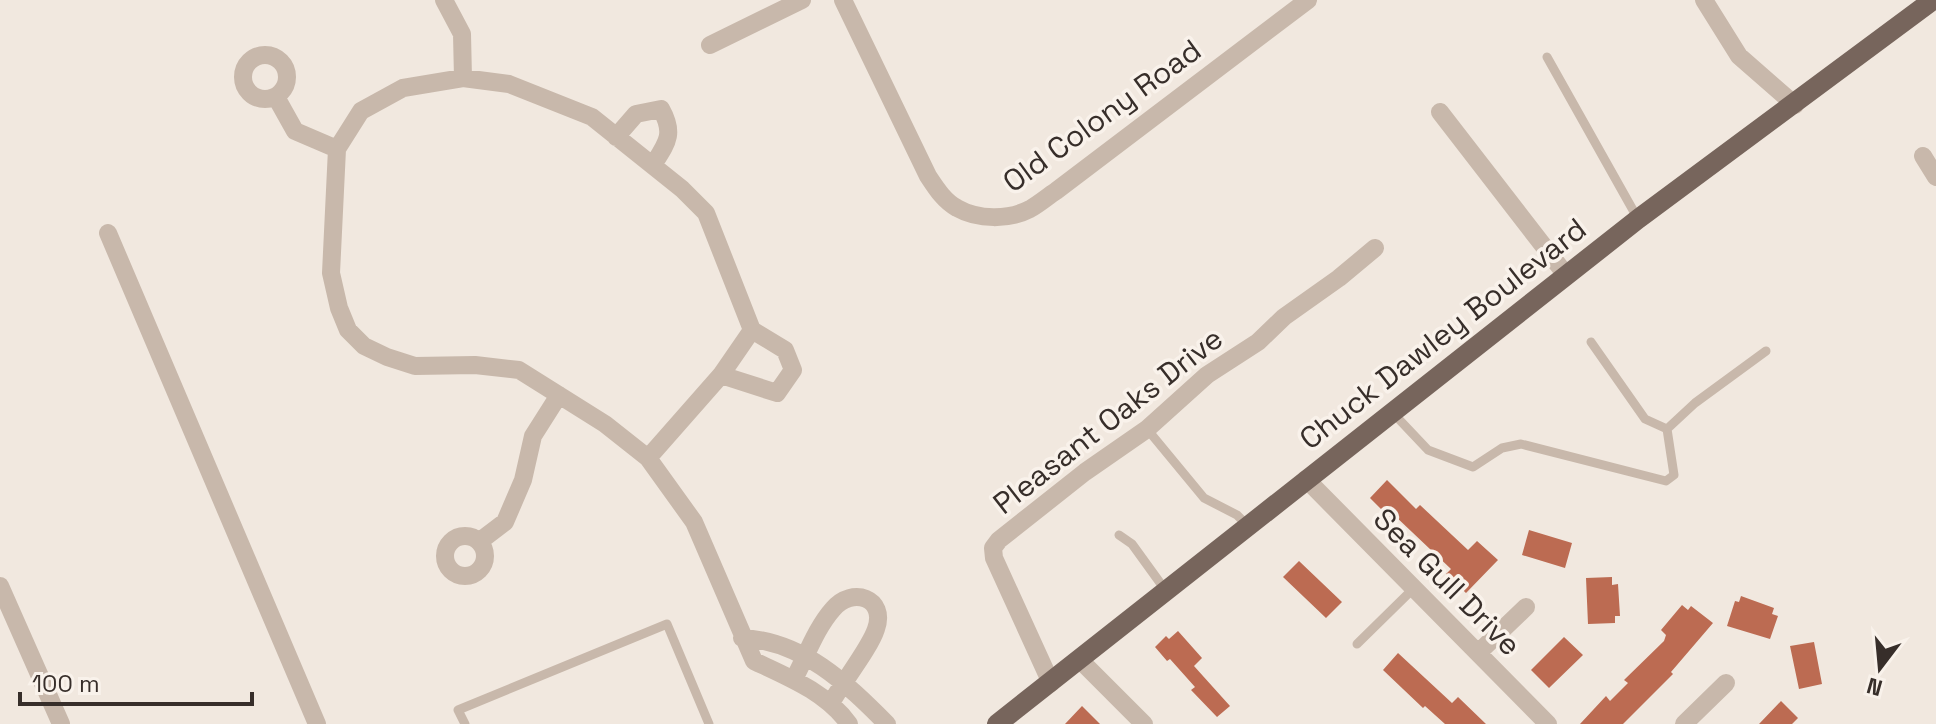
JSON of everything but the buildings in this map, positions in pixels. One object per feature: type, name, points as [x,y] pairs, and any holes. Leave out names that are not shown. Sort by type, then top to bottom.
[{"type":"main road","name":"Chuck Dawley Boulevard","points":[[997,724],[1638,219],[1933,0]]},
{"type":"street","points":[[444,0],[462,34],[463,78]]},
{"type":"street","points":[[710,45],[802,0]]},
{"type":"street","name":"Old Colony Road","points":[[843,0],[928,176],[940,194],[957,209],[1007,217],[1030,209],[1056,191],[1308,0]]},
{"type":"street","points":[[1704,0],[1739,56],[1795,105]]},
{"type":"street","points":[[721,375],[777,393],[793,370],[785,350],[752,330],[706,213],[682,189],[592,117],[509,84],[463,78],[403,88],[361,111],[337,149],[331,273],[348,330],[364,346],[415,366],[464,365],[519,370],[605,424],[648,458],[694,522],[754,661],[794,679],[831,703],[849,724]]},
{"type":"street","points":[[276,97],[295,131],[337,149]]},
{"type":"street","points":[[616,137],[636,114],[661,109],[669,124],[667,142],[653,165]]},
{"type":"street","points":[[1440,112],[1566,275]]},
{"type":"street","points":[[1923,156],[1936,177]]},
{"type":"street","points":[[108,233],[317,724]]},
{"type":"street","name":"Pleasant Oaks Drive","points":[[1051,683],[994,558],[993,548],[1085,472],[1147,429],[1207,375],[1258,342],[1284,317],[1375,248]]},
{"type":"street","points":[[648,458],[721,375],[752,330]]},
{"type":"street","points":[[480,541],[505,522],[523,480],[533,436],[559,395]]},
{"type":"street","name":"Sea Gull Drive","points":[[1306,479],[1548,724]]},
{"type":"street","points":[[0,586],[61,724]]},
{"type":"street","points":[[794,679],[831,611],[842,600],[855,596],[875,605],[879,616],[876,631],[831,703]]},
{"type":"street","points":[[1478,653],[1526,607]]},
{"type":"street","points":[[742,638],[765,639],[824,666],[887,724]]},
{"type":"street","points":[[1080,660],[1144,724]]},
{"type":"street","points":[[1684,724],[1726,683]]},
{"type":"lane","points":[[1547,57],[1638,219]]},
{"type":"lane","points":[[1591,342],[1645,419],[1667,429]]},
{"type":"lane","points":[[1667,429],[1695,403],[1766,351]]},
{"type":"lane","points":[[1392,412],[1428,450],[1473,467],[1502,448],[1521,444],[1666,481],[1674,475],[1667,429]]},
{"type":"lane","points":[[1147,429],[1204,498],[1237,515],[1248,526]]},
{"type":"lane","points":[[1119,535],[1132,544],[1166,591]]},
{"type":"lane","points":[[1357,644],[1413,589]]},
{"type":"lane","points":[[465,724],[458,710],[667,624],[709,724]]}]
